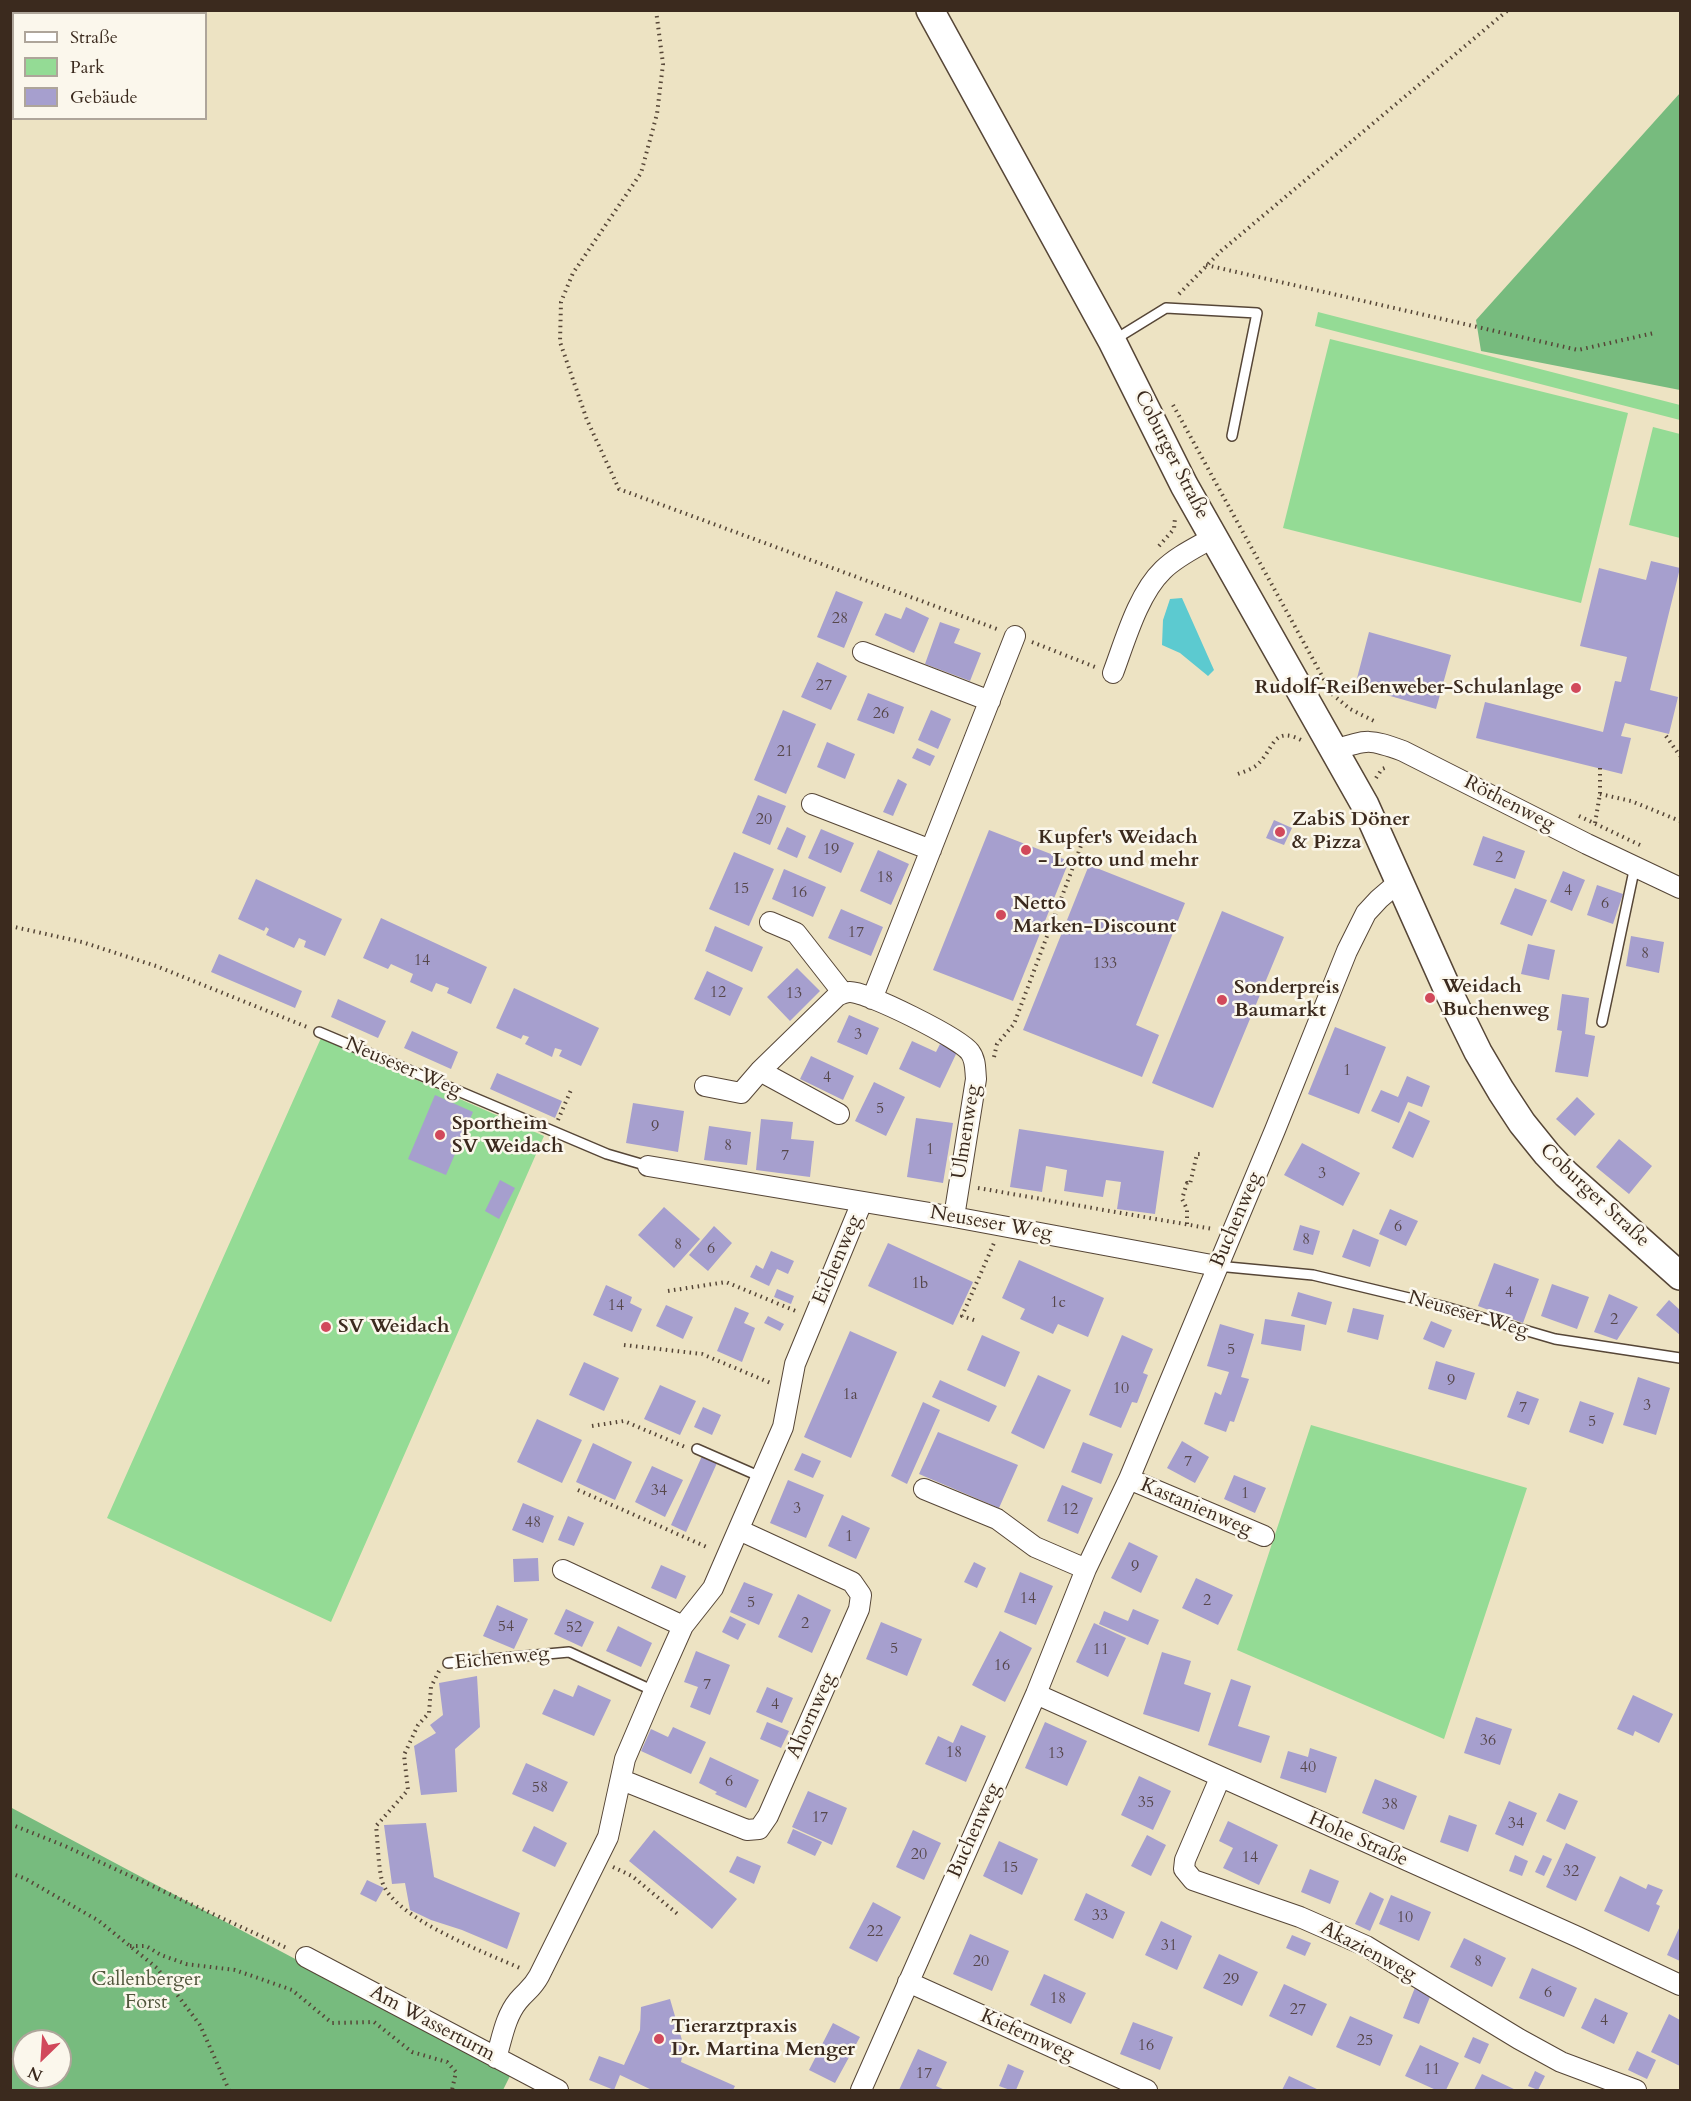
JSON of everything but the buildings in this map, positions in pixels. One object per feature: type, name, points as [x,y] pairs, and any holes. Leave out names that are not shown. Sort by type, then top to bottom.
[{"type":"main road","name":"Coburger Straße","points":[[930,10],[1112,341],[1184,485],[1214,537],[1323,748],[1365,805],[1450,994],[1478,1052],[1501,1091],[1547,1155],[1680,1276]]},
{"type":"street","name":"Coburger Straße","points":[[1113,673],[1140,603],[1158,575],[1174,560],[1214,537]]},
{"type":"street","points":[[872,999],[1015,636]]},
{"type":"street","points":[[863,652],[990,701]]},
{"type":"street","name":"Röthenweg","points":[[1323,748],[1372,741],[1403,751],[1680,888]]},
{"type":"street","points":[[812,804],[931,850]]},
{"type":"street","name":"Buchenweg","points":[[861,2091],[1036,1694],[1086,1569],[1128,1479],[1232,1233],[1347,951],[1366,913],[1400,881]]},
{"type":"street","points":[[705,1086],[741,1093],[760,1071],[837,996],[843,993],[796,933],[770,922]]},
{"type":"street","name":"Ulmenweg","points":[[843,993],[858,993],[937,1028],[965,1046],[975,1061],[976,1079],[954,1217]]},
{"type":"street","points":[[760,1071],[839,1114]]},
{"type":"street","name":"Neuseser Weg","points":[[648,1166],[954,1217],[1217,1266]]},
{"type":"street","name":"Eichenweg","points":[[496,2058],[507,2020],[518,2001],[532,1989],[608,1837],[626,1759],[683,1626],[713,1588],[728,1557],[783,1427],[795,1364],[862,1202]]},
{"type":"street","name":"Kastanienweg","points":[[1128,1479],[1264,1536]]},
{"type":"street","points":[[924,1489],[997,1519],[1035,1547],[1086,1569]]},
{"type":"street","name":"Ahornweg","points":[[622,1780],[747,1830],[759,1829],[768,1816],[859,1609],[861,1595],[852,1582],[739,1530]]},
{"type":"street","points":[[563,1570],[683,1626]]},
{"type":"street","name":"Hohe Straße","points":[[1036,1694],[1680,1985]]},
{"type":"street","name":"Akazienweg","points":[[1220,1778],[1185,1860],[1184,1869],[1193,1880],[1300,1917],[1366,1946],[1518,2039],[1561,2062],[1636,2091]]},
{"type":"street","name":"Am Wasserturm","points":[[306,1957],[558,2091]]},
{"type":"street","name":"Kiefernweg","points":[[908,1982],[1147,2091]]},
{"type":"lane","points":[[1112,341],[1166,308],[1257,313],[1232,436]]},
{"type":"lane","points":[[1602,1022],[1635,866]]},
{"type":"lane","name":"Neuseser Weg","points":[[319,1032],[552,1132],[607,1154],[648,1166]]},
{"type":"lane","name":"Neuseser Weg","points":[[1217,1266],[1313,1275],[1442,1306],[1555,1339],[1680,1358]]},
{"type":"lane","points":[[697,1449],[762,1477]]},
{"type":"lane","name":"Eichenweg","points":[[448,1663],[569,1652],[654,1691]]},
{"type":"path","points":[[656,10],[663,64],[657,114],[641,173],[573,273],[561,302],[560,342],[587,420],[619,489],[1113,673]]},
{"type":"path","points":[[1166,308],[1206,265],[1508,10]]},
{"type":"path","points":[[1206,265],[1578,350],[1654,333]]},
{"type":"path","points":[[1171,402],[1332,694],[1350,709],[1380,724]]},
{"type":"path","points":[[1158,575],[1144,561],[1174,529],[1176,522],[1174,512]]},
{"type":"path","points":[[1238,774],[1258,765],[1272,742],[1283,735],[1291,735],[1323,748]]},
{"type":"path","points":[[1666,736],[1680,756]]},
{"type":"path","points":[[1365,805],[1377,800],[1374,789],[1377,774],[1397,762],[1403,751]]},
{"type":"path","points":[[1595,823],[1600,794],[1600,768]]},
{"type":"path","points":[[1600,794],[1631,801],[1680,821]]},
{"type":"path","points":[[976,1079],[993,1067],[997,1044],[1014,1024],[1085,835]]},
{"type":"path","points":[[10,926],[82,942],[156,966],[319,1032]]},
{"type":"path","points":[[552,1132],[571,1090]]},
{"type":"path","points":[[1187,1224],[1187,1209],[1182,1199],[1187,1183],[1190,1184],[1197,1154],[1204,1154]]},
{"type":"path","points":[[959,1184],[1232,1233]]},
{"type":"path","points":[[974,1320],[962,1316],[1002,1226]]},
{"type":"path","name":"Eichenweg","points":[[668,1291],[726,1282],[813,1318]]},
{"type":"path","points":[[624,1345],[702,1354],[789,1390]]},
{"type":"path","points":[[592,1426],[624,1421],[692,1450],[697,1449]]},
{"type":"path","points":[[578,1490],[728,1557]]},
{"type":"path","name":"Eichenweg","points":[[448,1663],[436,1674],[431,1687],[429,1713],[418,1725],[404,1755],[408,1790],[376,1826],[382,1884],[397,1903],[432,1928],[539,1976]]},
{"type":"path","points":[[10,1824],[75,1850],[306,1957]]},
{"type":"path","points":[[598,1859],[632,1876],[680,1916]]},
{"type":"path","points":[[10,1873],[24,1878],[99,1921],[157,1968],[200,2025],[229,2091]]},
{"type":"path","points":[[130,1946],[146,1946],[161,1955],[186,1964],[234,1970],[292,1990],[332,2023],[374,2022],[412,2052],[447,2062],[456,2072],[452,2091]]},
{"type":"green space","points":[[1680,93],[1680,390],[1481,351],[1476,320]]},
{"type":"green space","points":[[1318,312],[1680,405],[1680,420],[1315,326]]},
{"type":"green space","points":[[1330,339],[1628,413],[1581,603],[1283,528]]},
{"type":"green space","points":[[1653,427],[1680,434],[1680,538],[1629,525]]},
{"type":"green space","name":"SV Weidach","points":[[321,1038],[544,1136],[331,1622],[107,1518]]},
{"type":"green space","points":[[1311,1425],[1527,1488],[1444,1739],[1237,1650]]},
{"type":"green space","name":"Callenberger Forst","points":[[10,1807],[511,2074],[503,2090],[11,2090]]},
{"type":"water","points":[[1182,598],[1214,670],[1208,676],[1180,653],[1162,645],[1163,620],[1170,599]]},
{"type":"place","name":"Rudolf-Reißenweber-Schulanlage","points":[[1576,688]]},
{"type":"place","name":"ZabiS Döner & Pizza","points":[[1280,832]]},
{"type":"place","name":"Kupfer's Weidach - Lotto und mehr","points":[[1026,850]]},
{"type":"place","name":"Netto Marken-Discount","points":[[1001,915]]},
{"type":"place","name":"Weidach Buchenweg","points":[[1430,998]]},
{"type":"place","name":"Sonderpreis Baumarkt","points":[[1222,1000]]},
{"type":"place","name":"Sportheim SV Weidach","points":[[440,1135]]},
{"type":"place","name":"SV Weidach","points":[[326,1327]]},
{"type":"place","name":"Tierarztpraxis Dr. Martina Menger","points":[[659,2039]]}]
